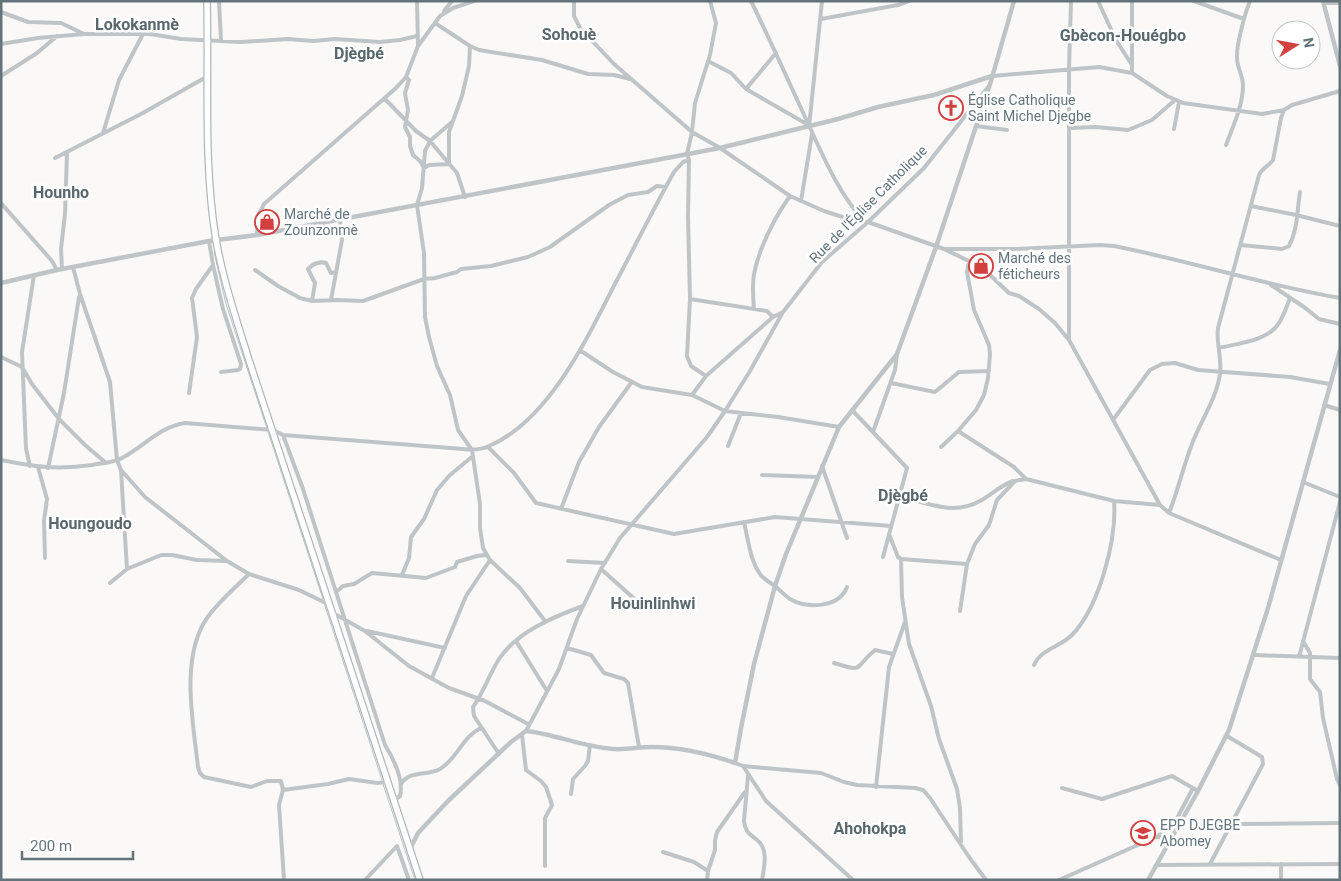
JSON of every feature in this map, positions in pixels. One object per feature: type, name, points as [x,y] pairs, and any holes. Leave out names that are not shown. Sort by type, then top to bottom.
[{"type":"main road","points":[[207,1],[210,180],[216,240],[227,307],[273,430],[333,613],[384,782],[393,801],[420,880]]},
{"type":"street","points":[[219,1],[221,40]]},
{"type":"street","points":[[417,1],[418,46]]},
{"type":"street","points":[[257,235],[258,216],[264,204],[385,99],[406,77],[418,46],[452,1]]},
{"type":"street","points":[[440,16],[453,8],[474,1]]},
{"type":"street","points":[[574,1],[574,16],[580,28],[614,64],[692,132],[720,148],[790,196],[852,220],[866,221],[944,249],[969,261],[988,273],[1010,293],[1020,296],[1039,309],[1069,340],[1160,505],[1169,513],[1280,560]]},
{"type":"street","points":[[706,376],[691,366],[687,356],[690,299],[689,160],[687,154],[692,132],[695,103],[708,61],[716,23],[710,1]]},
{"type":"street","points":[[750,1],[776,53],[822,155],[849,202],[866,221]]},
{"type":"street","points":[[808,125],[822,1]]},
{"type":"street","points":[[820,19],[898,5],[909,1]]},
{"type":"street","points":[[735,763],[748,692],[775,586],[786,554],[839,428],[897,354],[936,247],[989,86],[1014,1]]},
{"type":"street","points":[[1069,340],[1069,69],[1071,1]]},
{"type":"street","points":[[1098,1],[1114,35],[1132,65]]},
{"type":"street","points":[[1132,1],[1132,73]]},
{"type":"street","points":[[1194,1],[1244,18]]},
{"type":"street","points":[[1226,145],[1238,111],[1243,83],[1237,54],[1244,18],[1250,1]]},
{"type":"street","points":[[1340,3],[1324,2],[1338,49],[1340,66]]},
{"type":"street","points":[[1,12],[28,22],[60,23],[84,34]]},
{"type":"street","points":[[435,23],[470,46],[499,54],[558,64],[588,74],[614,75],[632,80]]},
{"type":"street","points":[[1,44],[84,34],[144,34],[181,39],[241,42],[288,39],[314,41],[336,39],[380,42],[417,36]]},
{"type":"street","points":[[103,134],[119,80],[144,34]]},
{"type":"street","points":[[1,76],[37,53],[57,36]]},
{"type":"street","points":[[448,164],[448,143],[452,122],[462,96],[469,66],[470,46]]},
{"type":"street","points":[[746,89],[776,53]]},
{"type":"street","points":[[708,61],[731,73],[746,89],[808,125]]},
{"type":"street","points":[[1,283],[59,269],[209,241],[257,235],[340,220],[720,148],[878,107],[934,96],[992,76],[1092,66],[1132,73],[1177,101],[1262,114],[1284,110],[1340,91]]},
{"type":"street","points":[[55,158],[103,134],[208,76]]},
{"type":"street","points":[[406,77],[409,80],[405,93],[408,110],[406,127],[413,155],[424,168],[429,165],[448,164]]},
{"type":"street","name":"Rue de l'Église Catholique","points":[[692,395],[706,376],[773,317],[783,312],[822,262],[924,168],[989,86]]},
{"type":"street","points":[[385,99],[416,131],[430,141],[460,178],[465,197]]},
{"type":"street","points":[[1069,128],[1096,127],[1128,130],[1152,120],[1177,101]]},
{"type":"street","points":[[1174,130],[1177,101]]},
{"type":"street","points":[[1169,513],[1191,446],[1212,404],[1220,372],[1218,328],[1259,175],[1261,170],[1271,164],[1273,160],[1284,110]]},
{"type":"street","points":[[452,122],[430,141],[425,151],[422,188],[417,205],[424,253],[425,317],[433,355],[450,395],[458,430],[472,450],[480,504],[481,539],[486,555],[520,588],[545,621]]},
{"type":"street","points":[[976,126],[1007,130]]},
{"type":"street","points":[[410,137],[416,131]]},
{"type":"street","points":[[801,201],[812,133]]},
{"type":"street","points":[[59,269],[67,153]]},
{"type":"street","points":[[1,460],[48,468],[74,468],[106,463],[117,460],[176,424],[185,423],[273,430],[283,434],[472,450],[488,447],[513,431],[536,412],[581,351],[666,187],[680,164],[689,160]]},
{"type":"street","points":[[255,270],[300,298],[312,301],[371,299],[390,290],[424,279],[457,272],[461,269],[490,266],[528,257],[550,246],[628,194],[648,192],[657,186],[666,187]]},
{"type":"street","points":[[1241,245],[1276,249],[1286,248],[1291,241],[1296,227],[1300,192]]},
{"type":"street","points":[[754,309],[753,287],[755,272],[772,226],[790,196]]},
{"type":"street","points":[[1,203],[59,269]]},
{"type":"street","points":[[1251,206],[1296,214],[1340,226]]},
{"type":"street","points":[[331,300],[342,240],[340,220]]},
{"type":"street","points":[[209,241],[213,265],[227,307],[241,364],[238,370],[221,372]]},
{"type":"street","points":[[944,249],[1114,246],[1268,283],[1340,298]]},
{"type":"street","points":[[941,448],[958,431],[981,402],[989,372],[989,345],[974,310],[967,272],[969,261]]},
{"type":"street","points":[[312,301],[315,283],[308,269],[312,265],[326,262],[331,273],[336,272]]},
{"type":"street","points":[[189,393],[197,337],[192,298],[213,265]]},
{"type":"street","points":[[73,267],[80,294],[110,382],[117,460],[121,470],[127,570]]},
{"type":"street","points":[[30,466],[26,449],[22,367],[25,329],[34,275]]},
{"type":"street","points":[[1268,283],[1319,320],[1340,324]]},
{"type":"street","points":[[48,468],[59,418],[80,294]]},
{"type":"street","points":[[1219,348],[1260,337],[1275,329],[1283,316],[1290,298]]},
{"type":"street","points":[[690,299],[767,311],[773,317]]},
{"type":"street","points":[[410,849],[418,833],[448,801],[524,733],[559,669],[601,569],[630,525],[676,474],[725,412],[783,312]]},
{"type":"street","points":[[1059,880],[1158,836],[1175,822],[1227,736],[1254,655],[1330,384],[1337,367],[1340,350]]},
{"type":"street","points":[[581,351],[631,383],[642,387],[692,395],[725,412],[778,417],[839,428]]},
{"type":"street","points":[[873,432],[891,383],[897,362],[897,354]]},
{"type":"street","points":[[1,357],[22,367],[32,384],[59,418],[85,445],[106,463]]},
{"type":"street","points":[[1112,420],[1150,370],[1157,365],[1175,362],[1193,369],[1290,377],[1330,384]]},
{"type":"street","points":[[891,383],[935,392],[959,372],[989,372]]},
{"type":"street","points":[[562,509],[579,462],[631,383]]},
{"type":"street","points":[[1324,405],[1340,410]]},
{"type":"street","points":[[852,410],[907,468],[883,557]]},
{"type":"street","points":[[728,446],[741,413]]},
{"type":"street","points":[[958,431],[1014,468],[1026,479]]},
{"type":"street","points":[[283,434],[295,465],[385,745],[394,761],[401,784],[400,796],[393,801]]},
{"type":"street","points":[[488,447],[514,473],[536,503],[674,534],[775,517],[892,526]]},
{"type":"street","points":[[402,575],[409,558],[411,537],[424,519],[437,490],[450,475],[473,456]]},
{"type":"street","points":[[822,466],[847,538]]},
{"type":"street","points":[[38,467],[47,499],[44,521],[45,558]]},
{"type":"street","points":[[121,470],[145,496],[227,561],[249,574],[299,590],[330,605]]},
{"type":"street","points":[[762,475],[818,477]]},
{"type":"street","points":[[900,496],[947,509],[959,509],[978,502],[1005,484],[1026,479],[1114,501],[1160,505]]},
{"type":"street","points":[[960,611],[967,564],[975,544],[989,525],[997,500],[1015,481]]},
{"type":"street","points":[[1303,482],[1340,497]]},
{"type":"street","points":[[1034,665],[1037,657],[1071,636],[1091,609],[1099,590],[1113,532],[1114,501]]},
{"type":"street","points":[[1300,657],[1340,502]]},
{"type":"street","points":[[744,522],[753,558],[759,573],[791,600],[820,605],[838,600],[844,594],[846,587]]},
{"type":"street","points":[[889,534],[898,557],[901,559],[902,597],[909,644],[957,789],[960,808],[961,844]]},
{"type":"street","points":[[110,584],[127,570],[161,555],[172,555],[197,560],[227,561]]},
{"type":"street","points":[[336,592],[343,586],[354,584],[372,573],[426,578],[455,567],[457,562],[486,555]]},
{"type":"street","points":[[901,559],[967,564]]},
{"type":"street","points":[[432,678],[466,596],[490,560]]},
{"type":"street","points":[[568,561],[605,563]]},
{"type":"street","points":[[601,569],[639,603],[644,606],[653,606]]},
{"type":"street","points":[[249,574],[216,605],[201,628],[196,640],[190,684],[198,767],[204,777],[251,787],[267,781],[281,781],[283,790],[279,805],[284,880]]},
{"type":"street","points":[[499,754],[474,716],[473,707],[498,661],[506,649],[516,640],[545,621],[584,606]]},
{"type":"street","points":[[333,613],[365,630],[445,648]]},
{"type":"street","points":[[876,787],[890,666],[906,620]]},
{"type":"street","points":[[365,630],[409,666],[449,688],[479,699],[528,724]]},
{"type":"street","points":[[516,640],[547,691]]},
{"type":"street","points":[[1303,641],[1311,657],[1310,679],[1320,692],[1325,726],[1340,785]]},
{"type":"street","points":[[567,648],[591,655],[604,673],[628,682],[638,747]]},
{"type":"street","points":[[834,663],[853,669],[858,668],[874,650],[893,654]]},
{"type":"street","points":[[1254,655],[1339,658],[1340,652]]},
{"type":"street","points":[[401,784],[408,777],[443,768],[468,738],[481,728]]},
{"type":"street","points":[[524,733],[545,734],[612,749],[654,746],[701,753],[743,766],[821,773],[844,782],[876,787],[923,790],[986,880]]},
{"type":"street","points":[[524,733],[526,770],[546,787],[552,805],[545,818],[545,866]]},
{"type":"street","points":[[1210,864],[1262,767],[1263,760],[1262,757],[1227,736]]},
{"type":"street","points":[[571,794],[573,779],[588,760],[590,745]]},
{"type":"street","points":[[743,766],[766,802],[853,880]]},
{"type":"street","points":[[748,776],[744,821],[745,828],[761,845],[764,854],[762,880]]},
{"type":"street","points":[[1062,788],[1102,799],[1172,776],[1196,789]]},
{"type":"street","points":[[283,790],[349,779],[384,782]]},
{"type":"street","points":[[1148,880],[1196,789]]},
{"type":"street","points":[[707,880],[715,850],[717,832],[747,790]]},
{"type":"street","points":[[1232,824],[1340,823]]},
{"type":"street","points":[[1158,836],[1169,843]]},
{"type":"street","points":[[365,880],[397,846],[408,880]]},
{"type":"street","points":[[663,852],[694,862],[708,872]]},
{"type":"street","points":[[1281,864],[1281,880]]},
{"type":"street","points":[[1157,865],[1340,864]]},
{"type":"waterway","points":[[214,252],[226,304],[323,599]]},
{"type":"waterway","points":[[324,603],[382,780]]},
{"type":"waterway","points":[[383,784],[415,880]]},
{"type":"place","name":"Église Catholique Saint Michel Djegbe","points":[[951,108]]},
{"type":"place","name":"Marché de Zounzonmè","points":[[267,222]]},
{"type":"place","name":"Marché des féticheurs","points":[[981,266]]},
{"type":"place","name":"EPP DJEGBE Abomey","points":[[1143,833]]},
{"type":"district","name":"Lokokanmè","points":[[137,24]]},
{"type":"district","name":"Sohouè","points":[[569,34]]},
{"type":"district","name":"Gbècon-Houégbo","points":[[1123,35]]},
{"type":"district","name":"Djègbé","points":[[359,53]]},
{"type":"district","name":"Hounho","points":[[61,192]]},
{"type":"district","name":"Djègbé","points":[[903,495]]},
{"type":"district","name":"Houngoudo","points":[[90,523]]},
{"type":"district","name":"Houinlinhwi","points":[[653,603]]},
{"type":"district","name":"Ahohokpa","points":[[870,828]]}]
